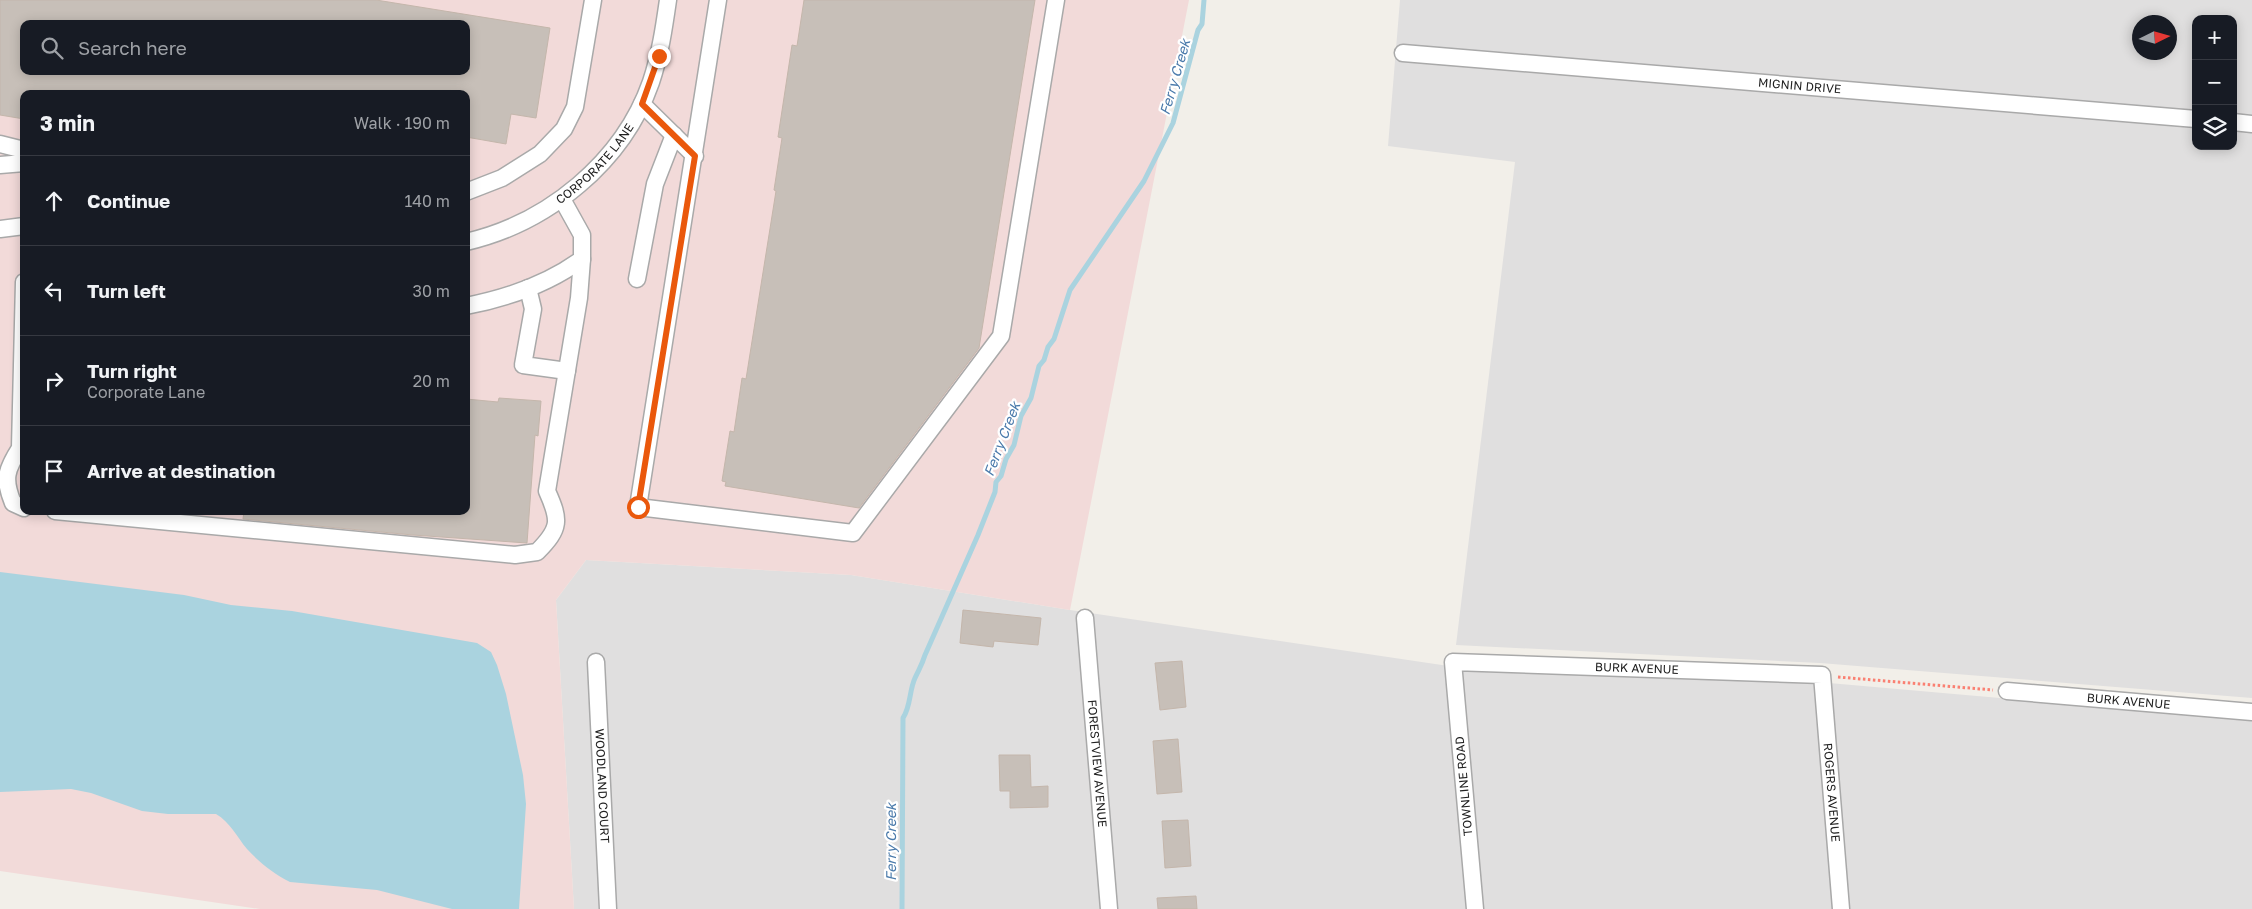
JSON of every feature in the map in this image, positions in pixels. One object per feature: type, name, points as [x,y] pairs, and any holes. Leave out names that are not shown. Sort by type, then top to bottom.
[{"type":"street","points":[[470,190],[502,178],[540,154],[564,128],[575,107],[593,0]]},
{"type":"street","name":"CORPORATE LANE","points":[[470,241],[498,233],[523,222],[562,199],[580,184],[611,152],[627,130],[642,104],[659,56],[668,0]]},
{"type":"street","points":[[718,0],[695,156],[638,507],[853,533],[1001,336],[1056,0]]},
{"type":"street","name":"MIGNIN DRIVE","points":[[1403,54],[2192,119]]},
{"type":"street","points":[[642,104],[695,156]]},
{"type":"street","points":[[2237,122],[2252,124]]},
{"type":"street","points":[[637,279],[655,184],[674,136]]},
{"type":"street","points":[[0,144],[20,149]]},
{"type":"street","points":[[0,165],[20,163]]},
{"type":"street","points":[[98,515],[515,555],[537,552],[555,532],[557,520],[556,510],[546,491],[579,298],[582,259],[582,235],[562,199]]},
{"type":"street","points":[[0,230],[20,227]]},
{"type":"street","points":[[470,305],[498,300],[528,288],[561,274],[582,259]]},
{"type":"street","points":[[528,288],[533,309],[523,365],[567,371]]},
{"type":"street","points":[[20,448],[12,461],[6,486],[13,502],[20,506]]},
{"type":"street","name":"FORESTVIEW AVENUE","points":[[1085,618],[1109,909]]},
{"type":"street","name":"WOODLAND COURT","points":[[596,662],[608,909]]},
{"type":"street","name":"BURK AVENUE","points":[[1453,662],[1822,675]]},
{"type":"street","name":"TOWNLINE ROAD","points":[[1453,662],[1475,909]]},
{"type":"street","name":"ROGERS AVENUE","points":[[1822,675],[1841,909]]},
{"type":"street","name":"BURK AVENUE","points":[[2007,691],[2252,712]]},
{"type":"path","points":[[1822,675],[2007,691]]},
{"type":"shaded area","points":[[0,0],[1189,0],[1070,610],[851,575],[586,560],[556,600],[574,909],[260,909],[0,871]]},
{"type":"shaded area","points":[[1400,0],[2252,0],[2252,698],[1820,663],[1456,645],[1515,162],[1388,146]]},
{"type":"shaded area","points":[[586,560],[851,575],[1070,610],[1462,668],[1829,683],[2252,720],[2252,909],[574,909],[556,600]]},
{"type":"water","points":[[0,572],[184,595],[231,605],[292,611],[477,643],[491,652],[506,694],[523,775],[526,804],[519,909],[452,909],[377,890],[290,882],[257,859],[229,825],[216,814],[168,814],[142,811],[91,793],[71,789],[0,792]]},
{"type":"building","points":[[0,0],[376,0],[550,28],[536,118],[511,114],[506,144],[470,138],[470,90],[20,90],[20,118],[0,115]]},
{"type":"building","points":[[804,0],[1035,0],[979,348],[859,508],[725,486],[726,482],[722,481],[730,431],[734,432],[742,378],[746,379],[776,191],[774,190],[782,138],[778,137],[792,45],[797,46]]},
{"type":"building","points":[[499,398],[541,401],[538,436],[535,435],[527,543],[413,535],[243,519],[244,515],[470,515],[470,399],[498,402]]},
{"type":"building","points":[[963,610],[1041,618],[1038,645],[994,641],[993,647],[960,643]]},
{"type":"building","points":[[1182,661],[1186,707],[1160,710],[1155,663]]},
{"type":"building","points":[[1178,739],[1182,792],[1157,794],[1153,741]]},
{"type":"building","points":[[999,755],[1030,755],[1031,787],[1048,786],[1048,807],[1010,808],[1010,791],[1000,791]]},
{"type":"building","points":[[1188,820],[1191,866],[1165,868],[1162,821]]},
{"type":"building","points":[[1196,896],[1197,909],[1158,909],[1157,898]]},
{"type":"waterway","name":"Ferry Creek","points":[[902,909],[903,718],[906,713],[913,683],[978,535],[995,492],[996,482],[1001,476],[1006,459],[1014,445],[1021,416],[1031,398],[1039,366],[1054,339],[1070,290],[1144,181],[1173,123],[1198,30],[1202,24],[1204,0]]},
{"type":"route","points":[[638,507],[695,156],[642,104],[659,56]]}]
